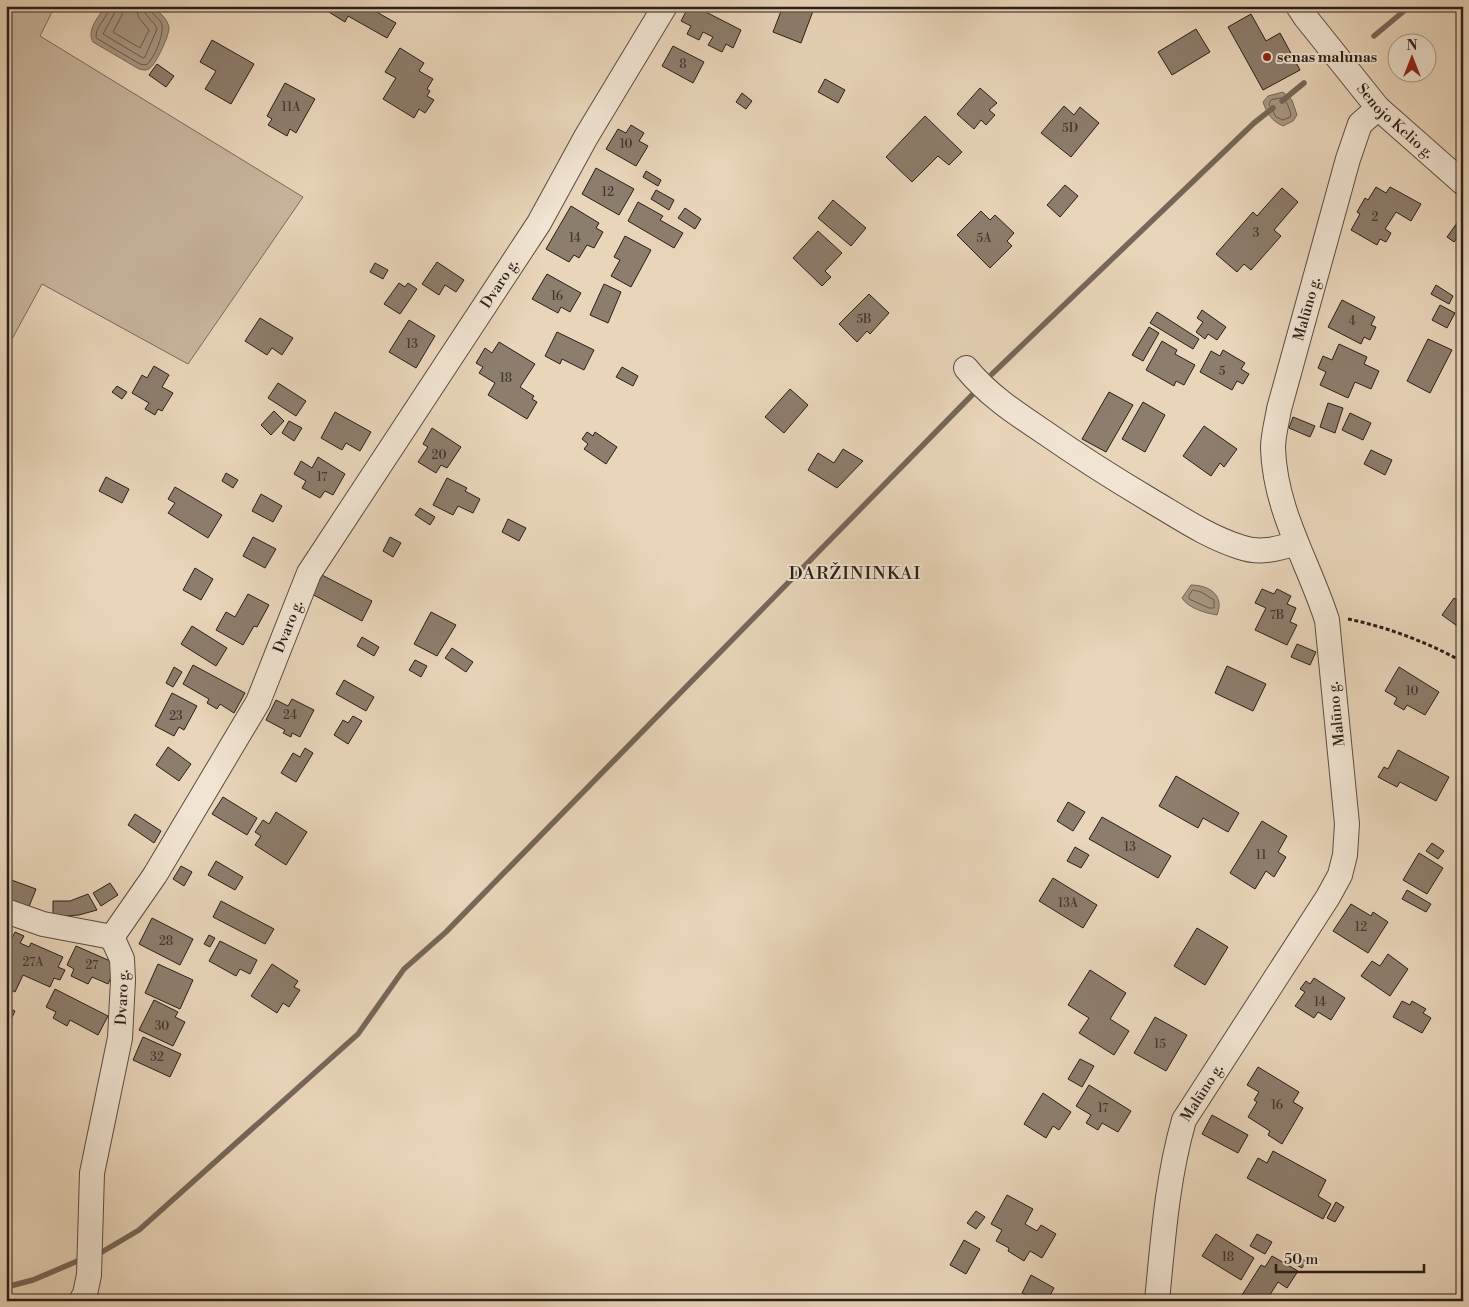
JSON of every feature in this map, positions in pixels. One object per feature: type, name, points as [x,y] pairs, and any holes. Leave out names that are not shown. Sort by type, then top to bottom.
[{"type":"street","name":"Dvaro g.","points":[[81,1301],[85,1294],[89,1275],[92,1173],[120,1038],[123,980],[122,959],[112,937],[155,875],[258,702],[309,573],[539,223],[586,137],[665,6]]},
{"type":"street","name":"Senojo Kelio g.","points":[[1298,6],[1378,108],[1463,183]]},
{"type":"street","name":"Malūno g.","points":[[1157,1301],[1167,1200],[1176,1150],[1184,1120],[1328,897],[1340,875],[1344,855],[1347,824],[1327,620],[1318,590],[1296,544],[1280,497],[1275,473],[1273,445],[1278,409],[1351,150],[1360,124],[1378,108]]},
{"type":"street","points":[[966,368],[977,381],[1010,409],[1092,465],[1198,528],[1241,548],[1277,549],[1296,544]]},
{"type":"street","points":[[6,911],[43,924],[112,937]]},
{"type":"path","points":[[1327,620],[1348,619],[1378,625],[1463,662]]},
{"type":"shaded area","points":[[6,6],[55,6],[40,36],[303,197],[188,364],[42,284],[6,350]]},
{"type":"water","points":[[106,6],[152,6],[165,19],[169,28],[167,37],[159,56],[149,69],[139,69],[93,42],[91,37],[92,28]]},
{"type":"water","points":[[1283,92],[1292,100],[1297,115],[1293,121],[1283,126],[1270,117],[1263,102],[1268,96]]},
{"type":"water","points":[[1191,585],[1198,585],[1214,592],[1219,602],[1217,615],[1197,610],[1185,602],[1182,598]]},
{"type":"building","points":[[319,6],[366,6],[396,23],[387,38],[348,16],[345,22]]},
{"type":"building","points":[[689,6],[694,6],[741,30],[733,48],[726,44],[722,52],[708,45],[713,37],[703,32],[699,40],[687,34],[691,26],[681,21]]},
{"type":"building","points":[[783,6],[800,6],[813,11],[801,43],[773,32]]},
{"type":"building","points":[[1251,14],[1266,41],[1280,33],[1300,70],[1263,90],[1228,27]]},
{"type":"building","points":[[1196,29],[1210,52],[1172,75],[1158,52]]},
{"type":"building","points":[[212,40],[254,64],[231,104],[205,89],[216,71],[200,62]]},
{"type":"building","points":[[673,46],[704,62],[693,83],[662,66]]},
{"type":"building","points":[[400,48],[424,63],[419,71],[433,79],[427,89],[430,91],[427,96],[434,100],[425,113],[419,109],[414,118],[383,99],[396,78],[385,72]]},
{"type":"building","points":[[157,64],[174,76],[166,87],[149,75]]},
{"type":"building","points":[[825,79],[845,90],[838,103],[818,92]]},
{"type":"building","points":[[285,83],[315,99],[296,133],[290,129],[287,136],[268,125],[272,119],[267,116]]},
{"type":"building","points":[[980,88],[997,103],[989,110],[995,115],[986,125],[981,120],[974,129],[957,114]]},
{"type":"building","points":[[742,93],[752,101],[746,109],[736,102]]},
{"type":"building","points":[[1064,106],[1074,115],[1080,107],[1099,123],[1071,157],[1041,133]]},
{"type":"building","points":[[925,116],[962,152],[949,165],[938,156],[912,182],[886,157]]},
{"type":"building","points":[[631,125],[644,133],[639,141],[648,146],[636,166],[606,149],[618,129],[626,133]]},
{"type":"building","points":[[596,168],[634,189],[619,215],[582,194]]},
{"type":"building","points":[[646,171],[661,180],[658,186],[643,177]]},
{"type":"building","points":[[1065,185],[1078,196],[1060,217],[1047,205]]},
{"type":"building","points":[[1376,187],[1386,193],[1390,187],[1421,204],[1411,221],[1396,212],[1385,229],[1391,233],[1386,242],[1380,239],[1377,245],[1351,230],[1360,214],[1357,212],[1365,198],[1368,200]]},
{"type":"building","points":[[1282,188],[1298,202],[1274,230],[1281,236],[1251,270],[1244,264],[1237,272],[1216,254],[1253,212],[1257,216]]},
{"type":"building","points":[[656,190],[674,200],[669,210],[651,199]]},
{"type":"building","points":[[833,200],[866,228],[851,246],[818,218]]},
{"type":"building","points":[[638,202],[663,216],[660,220],[683,233],[674,248],[628,221]]},
{"type":"building","points":[[571,206],[599,223],[596,228],[603,232],[594,248],[587,245],[579,258],[574,255],[569,262],[546,249]]},
{"type":"building","points":[[685,208],[701,219],[695,229],[678,218]]},
{"type":"building","points":[[981,211],[990,220],[995,215],[1014,233],[1007,241],[1012,246],[990,268],[957,235]]},
{"type":"building","points":[[1460,219],[1463,221],[1463,242],[1457,238],[1454,242],[1447,237]]},
{"type":"building","points":[[818,231],[842,253],[825,271],[831,277],[822,286],[793,258]]},
{"type":"building","points":[[625,236],[651,250],[631,287],[611,276],[620,260],[614,257]]},
{"type":"building","points":[[437,262],[464,280],[456,292],[445,285],[439,295],[422,284]]},
{"type":"building","points":[[375,263],[388,270],[383,279],[370,272]]},
{"type":"building","points":[[547,274],[581,293],[570,312],[561,307],[558,313],[532,299]]},
{"type":"building","points":[[399,283],[405,287],[408,283],[417,289],[400,314],[384,304]]},
{"type":"building","points":[[604,284],[621,292],[608,323],[590,315]]},
{"type":"building","points":[[1436,285],[1453,296],[1449,304],[1431,294]]},
{"type":"building","points":[[869,294],[889,313],[870,334],[867,331],[857,342],[839,324]]},
{"type":"building","points":[[1342,300],[1375,317],[1371,325],[1376,327],[1370,340],[1364,337],[1361,344],[1328,327]]},
{"type":"building","points":[[1440,305],[1455,313],[1447,328],[1432,320]]},
{"type":"building","points":[[1202,310],[1226,327],[1217,340],[1208,334],[1205,339],[1196,332],[1203,322],[1197,318]]},
{"type":"building","points":[[1157,312],[1199,339],[1193,349],[1150,323]]},
{"type":"building","points":[[260,318],[293,338],[282,355],[272,348],[267,355],[245,341]]},
{"type":"building","points":[[409,320],[435,336],[416,368],[389,352]]},
{"type":"building","points":[[1149,327],[1159,333],[1143,361],[1132,355]]},
{"type":"building","points":[[557,332],[594,350],[584,370],[562,359],[560,364],[545,356]]},
{"type":"building","points":[[1428,339],[1452,350],[1430,393],[1407,381]]},
{"type":"building","points":[[1162,341],[1177,350],[1175,354],[1195,365],[1184,385],[1176,381],[1174,386],[1146,370]]},
{"type":"building","points":[[499,342],[535,364],[520,387],[534,396],[532,399],[537,402],[527,419],[488,395],[495,383],[479,373],[483,367],[476,363],[485,348],[492,353]]},
{"type":"building","points":[[1339,344],[1367,357],[1364,364],[1379,371],[1371,389],[1355,382],[1348,398],[1320,385],[1326,372],[1318,368],[1323,356],[1332,360]]},
{"type":"building","points":[[1223,350],[1245,363],[1241,369],[1249,374],[1243,384],[1237,381],[1232,390],[1200,372],[1211,351],[1220,356]]},
{"type":"building","points":[[154,366],[169,375],[162,387],[173,393],[162,411],[158,409],[155,415],[145,409],[149,403],[132,393],[142,375],[147,378]]},
{"type":"building","points":[[622,367],[638,376],[633,386],[616,377]]},
{"type":"building","points":[[278,383],[306,401],[296,416],[268,398]]},
{"type":"building","points":[[117,386],[127,392],[122,399],[112,392]]},
{"type":"building","points":[[790,389],[808,405],[784,433],[765,417]]},
{"type":"building","points":[[1109,392],[1133,405],[1106,452],[1082,439]]},
{"type":"building","points":[[1143,402],[1165,415],[1145,452],[1122,439]]},
{"type":"building","points":[[1328,403],[1343,408],[1335,433],[1320,427]]},
{"type":"building","points":[[274,411],[284,421],[271,435],[261,425]]},
{"type":"building","points":[[335,412],[371,432],[360,451],[346,443],[342,450],[321,438]]},
{"type":"building","points":[[1350,413],[1371,423],[1363,440],[1342,430]]},
{"type":"building","points":[[1293,417],[1315,426],[1310,437],[1289,428]]},
{"type":"building","points":[[289,421],[302,428],[294,441],[282,433]]},
{"type":"building","points":[[1204,426],[1237,449],[1224,467],[1220,463],[1211,476],[1183,456]]},
{"type":"building","points":[[432,428],[461,447],[447,468],[441,465],[436,473],[418,462],[428,447],[423,444]]},
{"type":"building","points":[[587,432],[593,436],[595,432],[617,447],[606,464],[584,449],[588,444],[582,439]]},
{"type":"building","points":[[843,449],[863,461],[837,488],[808,470],[818,453],[834,463]]},
{"type":"building","points":[[1371,450],[1392,460],[1385,475],[1364,464]]},
{"type":"building","points":[[318,457],[345,474],[333,495],[325,491],[320,498],[302,488],[306,481],[294,474],[301,461],[312,468]]},
{"type":"building","points":[[226,473],[238,480],[233,488],[222,481]]},
{"type":"building","points":[[106,477],[129,489],[122,503],[99,491]]},
{"type":"building","points":[[447,478],[467,488],[465,491],[480,499],[473,513],[458,506],[453,515],[433,505]]},
{"type":"building","points":[[175,487],[222,515],[208,538],[168,513],[175,503],[168,499]]},
{"type":"building","points":[[261,494],[282,506],[273,522],[252,511]]},
{"type":"building","points":[[420,508],[435,517],[430,525],[415,515]]},
{"type":"building","points":[[508,519],[526,528],[519,541],[502,532]]},
{"type":"building","points":[[253,537],[276,549],[265,568],[243,556]]},
{"type":"building","points":[[390,537],[401,543],[393,557],[383,551]]},
{"type":"building","points":[[195,568],[213,579],[201,600],[183,590]]},
{"type":"building","points":[[322,575],[372,601],[362,621],[312,594]]},
{"type":"building","points":[[1262,589],[1274,594],[1277,589],[1291,596],[1287,604],[1296,608],[1290,622],[1297,625],[1287,645],[1255,630],[1266,608],[1255,603]]},
{"type":"building","points":[[248,594],[269,605],[257,627],[254,626],[243,645],[216,630],[226,612],[235,617]]},
{"type":"building","points":[[1454,598],[1463,604],[1463,624],[1460,628],[1442,615]]},
{"type":"building","points":[[431,612],[456,625],[437,656],[414,644]]},
{"type":"building","points":[[192,626],[227,648],[216,666],[181,644]]},
{"type":"building","points":[[362,637],[379,647],[374,656],[357,646]]},
{"type":"building","points":[[1297,644],[1316,652],[1310,665],[1291,657]]},
{"type":"building","points":[[452,648],[473,662],[466,672],[445,658]]},
{"type":"building","points":[[415,660],[427,666],[421,677],[409,670]]},
{"type":"building","points":[[193,665],[245,693],[234,713],[220,704],[217,709],[207,703],[209,699],[183,684]]},
{"type":"building","points":[[1227,666],[1266,684],[1253,711],[1215,693]]},
{"type":"building","points":[[174,667],[182,672],[173,687],[166,683]]},
{"type":"building","points":[[1399,667],[1439,692],[1425,715],[1407,705],[1404,710],[1394,704],[1397,698],[1385,691]]},
{"type":"building","points":[[344,680],[374,697],[366,711],[336,694]]},
{"type":"building","points":[[172,693],[197,706],[184,730],[179,727],[174,736],[155,726]]},
{"type":"building","points":[[292,699],[314,710],[300,737],[292,733],[291,737],[283,733],[285,730],[266,720],[276,700],[288,706]]},
{"type":"building","points":[[353,716],[362,721],[348,744],[334,735],[343,720],[348,723]]},
{"type":"building","points":[[168,747],[191,764],[179,781],[156,765]]},
{"type":"building","points":[[305,748],[313,753],[296,782],[281,773],[293,753],[300,757]]},
{"type":"building","points":[[1398,750],[1449,777],[1436,801],[1400,782],[1397,787],[1378,777],[1384,767],[1388,769]]},
{"type":"building","points":[[1176,776],[1239,813],[1228,832],[1203,818],[1198,828],[1159,806]]},
{"type":"building","points":[[223,797],[257,818],[247,835],[212,814]]},
{"type":"building","points":[[1068,802],[1085,812],[1073,831],[1057,821]]},
{"type":"building","points":[[276,812],[307,832],[286,865],[255,845],[261,836],[255,832],[263,820],[269,824]]},
{"type":"building","points":[[135,814],[161,831],[154,843],[128,825]]},
{"type":"building","points":[[1102,817],[1171,856],[1158,878],[1089,839]]},
{"type":"building","points":[[1262,821],[1287,836],[1278,852],[1286,857],[1274,877],[1266,871],[1255,889],[1230,873]]},
{"type":"building","points":[[1432,843],[1444,851],[1438,859],[1426,851]]},
{"type":"building","points":[[1075,847],[1089,855],[1081,868],[1067,861]]},
{"type":"building","points":[[1419,853],[1443,868],[1427,894],[1403,880]]},
{"type":"building","points":[[216,861],[243,877],[235,890],[208,875]]},
{"type":"building","points":[[181,866],[192,872],[184,886],[173,879]]},
{"type":"building","points":[[6,878],[36,889],[28,909],[6,901]]},
{"type":"building","points":[[1053,878],[1097,905],[1083,928],[1039,901]]},
{"type":"building","points":[[110,883],[118,895],[101,906],[93,893]]},
{"type":"building","points":[[1407,890],[1431,904],[1426,912],[1402,899]]},
{"type":"building","points":[[88,894],[97,910],[79,915],[53,917],[53,901],[70,901]]},
{"type":"building","points":[[221,901],[274,929],[265,944],[213,917]]},
{"type":"building","points":[[1351,904],[1371,916],[1373,912],[1388,922],[1368,953],[1333,931]]},
{"type":"building","points":[[152,918],[193,939],[180,965],[139,944]]},
{"type":"building","points":[[1197,928],[1228,947],[1205,985],[1174,966]]},
{"type":"building","points":[[15,932],[24,936],[20,943],[29,947],[31,943],[63,957],[58,967],[65,970],[60,980],[54,978],[50,987],[23,975],[15,992],[6,987],[6,950]]},
{"type":"building","points":[[209,935],[215,938],[210,947],[204,944]]},
{"type":"building","points":[[220,941],[257,960],[250,974],[240,969],[236,976],[209,961]]},
{"type":"building","points":[[76,946],[117,964],[108,984],[92,977],[88,984],[71,976],[74,969],[67,965]]},
{"type":"building","points":[[1388,954],[1408,969],[1390,996],[1361,976],[1372,961],[1380,966]]},
{"type":"building","points":[[158,964],[193,980],[180,1009],[145,993]]},
{"type":"building","points":[[272,964],[298,981],[294,987],[300,990],[289,1007],[283,1003],[277,1013],[251,996]]},
{"type":"building","points":[[1090,970],[1126,993],[1110,1019],[1129,1031],[1114,1055],[1079,1033],[1089,1018],[1068,1005]]},
{"type":"building","points":[[1314,978],[1345,998],[1331,1020],[1318,1012],[1314,1018],[1295,1006],[1305,992],[1300,989],[1306,981],[1310,984]]},
{"type":"building","points":[[55,989],[108,1016],[98,1035],[70,1020],[67,1026],[53,1018],[56,1012],[46,1007]]},
{"type":"building","points":[[154,1000],[178,1012],[175,1017],[185,1022],[173,1046],[139,1030]]},
{"type":"building","points":[[1402,1001],[1410,1005],[1412,1001],[1426,1009],[1423,1013],[1431,1018],[1422,1033],[1393,1017]]},
{"type":"building","points":[[6,1007],[15,1011],[8,1026],[6,1025]]},
{"type":"building","points":[[1155,1017],[1187,1035],[1166,1071],[1134,1053]]},
{"type":"building","points":[[143,1037],[181,1054],[170,1077],[133,1060]]},
{"type":"building","points":[[1080,1059],[1094,1066],[1082,1087],[1068,1079]]},
{"type":"building","points":[[1258,1067],[1299,1092],[1293,1102],[1303,1108],[1282,1144],[1268,1135],[1270,1131],[1248,1117],[1257,1102],[1254,1100],[1259,1092],[1247,1085]]},
{"type":"building","points":[[1089,1085],[1131,1111],[1118,1132],[1102,1123],[1098,1130],[1086,1123],[1091,1115],[1076,1106]]},
{"type":"building","points":[[1043,1093],[1071,1112],[1059,1130],[1053,1126],[1046,1138],[1024,1124]]},
{"type":"building","points":[[1212,1115],[1248,1135],[1238,1153],[1202,1134]]},
{"type":"building","points":[[1273,1151],[1326,1180],[1318,1196],[1331,1204],[1323,1219],[1247,1178],[1258,1158],[1267,1163]]},
{"type":"building","points":[[1007,1195],[1033,1209],[1025,1224],[1037,1231],[1041,1225],[1056,1234],[1042,1258],[1030,1251],[1024,1261],[1008,1251],[1009,1248],[996,1241],[1002,1230],[991,1224]]},
{"type":"building","points":[[1336,1202],[1344,1207],[1335,1222],[1327,1218]]},
{"type":"building","points":[[976,1211],[985,1217],[976,1229],[967,1223]]},
{"type":"building","points":[[1216,1234],[1254,1258],[1241,1280],[1202,1256]]},
{"type":"building","points":[[1257,1234],[1272,1242],[1265,1254],[1250,1246]]},
{"type":"building","points":[[964,1240],[980,1249],[966,1274],[950,1265]]},
{"type":"building","points":[[1296,1254],[1306,1261],[1302,1268],[1291,1262]]},
{"type":"building","points":[[1272,1256],[1298,1271],[1287,1288],[1278,1282],[1266,1301],[1250,1301],[1242,1295],[1261,1265],[1265,1267]]},
{"type":"building","points":[[1031,1275],[1054,1288],[1047,1301],[1037,1301],[1022,1293]]},
{"type":"waterway","points":[[1374,36],[1410,6]]},
{"type":"waterway","points":[[1282,101],[1304,83]]},
{"type":"waterway","points":[[992,374],[1254,123],[1273,108]]},
{"type":"waterway","points":[[102,1252],[139,1230],[358,1034],[404,969],[446,932],[972,395]]},
{"type":"waterway","points":[[6,1287],[33,1280],[80,1260]]},
{"type":"place","name":"senas malunas","points":[[1267,57]]},
{"type":"district","name":"DARŽININKAI","points":[[855,573]]}]
